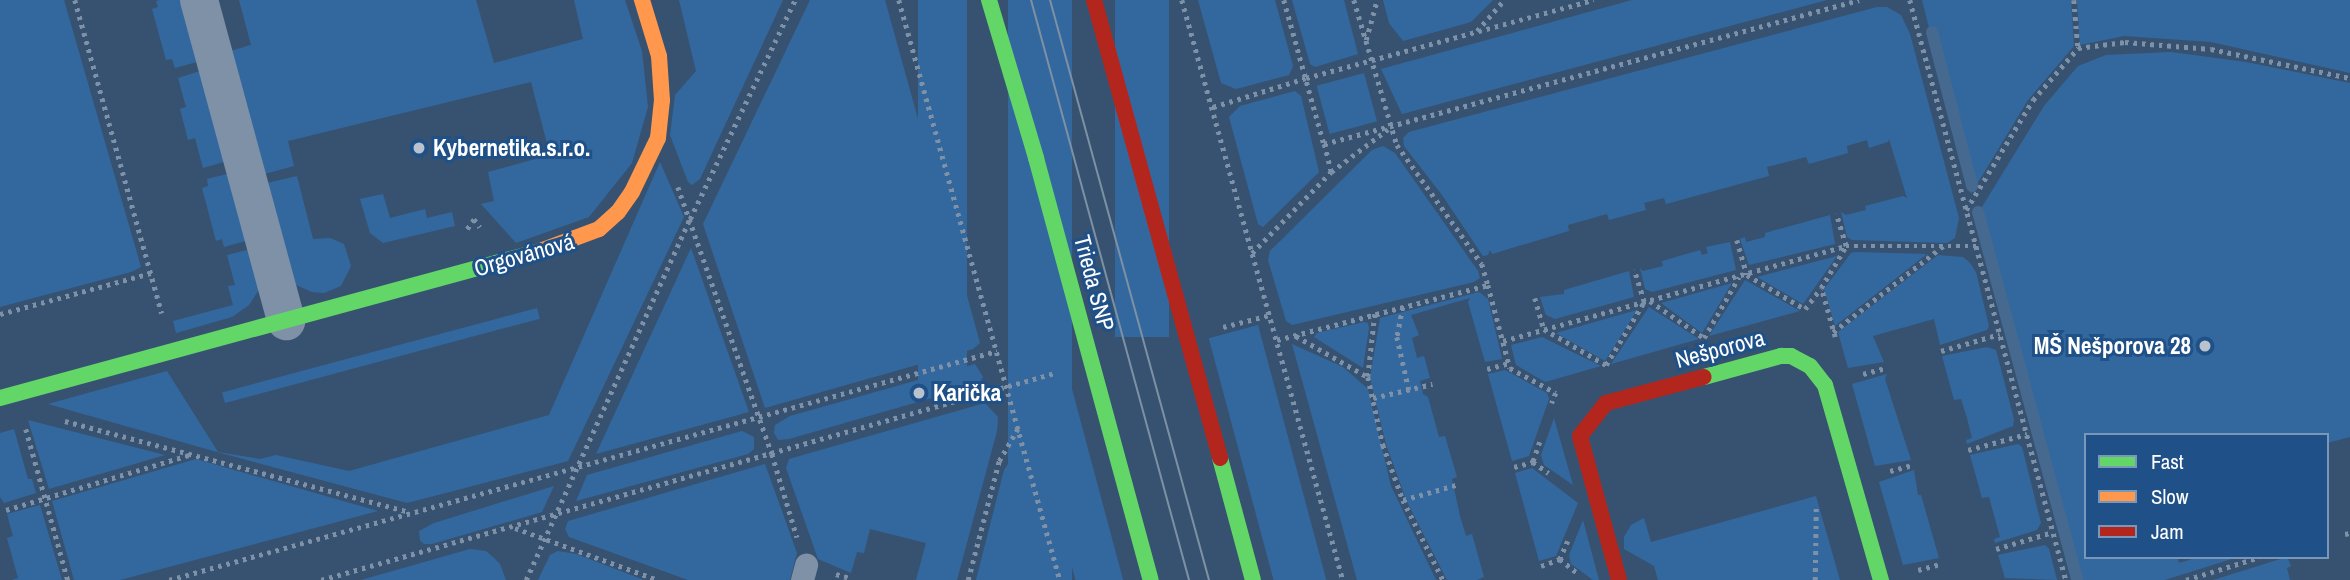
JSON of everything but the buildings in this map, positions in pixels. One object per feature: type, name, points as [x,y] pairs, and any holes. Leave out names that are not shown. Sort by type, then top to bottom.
[{"type":"street","points":[[199,0],[286,321]]},
{"type":"street","name":"Orgovánová","points":[[0,398],[575,241],[599,229],[618,212],[645,171],[658,138],[662,100],[659,56],[642,0]]},
{"type":"street","name":"Trieda SNP","points":[[989,0],[1036,158],[1151,580]]},
{"type":"street","points":[[1094,0],[1253,580]]},
{"type":"street","name":"Nešporova","points":[[1619,580],[1580,436],[1592,418],[1606,403],[1781,356],[1791,356],[1810,366],[1825,385],[1881,580]]},
{"type":"path","points":[[75,0],[173,351]]},
{"type":"path","points":[[526,580],[690,219],[795,0]]},
{"type":"path","points":[[899,0],[1060,580]]},
{"type":"path","points":[[1182,0],[1343,580]]},
{"type":"path","points":[[1284,0],[1331,172]]},
{"type":"path","points":[[1354,0],[1396,145],[1482,264],[1510,368],[1556,393],[1551,407]]},
{"type":"path","points":[[1365,41],[1377,0]]},
{"type":"path","points":[[1476,32],[1504,0]]},
{"type":"path","points":[[1213,107],[1306,78],[1594,0]]},
{"type":"path","points":[[1324,144],[1858,0]]},
{"type":"path","points":[[1910,0],[2066,580]]},
{"type":"path","points":[[2074,0],[2078,48]]},
{"type":"path","points":[[80,17],[88,14]]},
{"type":"path","points":[[1966,210],[2033,100],[2078,48],[2125,42],[2211,49],[2350,78]]},
{"type":"path","points":[[101,93],[109,91]]},
{"type":"path","points":[[1252,253],[1331,172],[1392,126]]},
{"type":"path","points":[[658,138],[690,219],[772,454],[804,573]]},
{"type":"path","points":[[129,195],[138,192]]},
{"type":"path","points":[[1836,214],[1846,246]]},
{"type":"path","points":[[1737,240],[1747,275],[1805,309],[1821,288]]},
{"type":"path","points":[[1503,341],[1846,246],[1976,246]]},
{"type":"path","points":[[1833,332],[1943,246]]},
{"type":"path","points":[[1634,270],[1647,302],[1704,338],[1739,277]]},
{"type":"path","points":[[0,314],[151,273]]},
{"type":"path","points":[[153,279],[161,276]]},
{"type":"path","points":[[1277,340],[1488,285]]},
{"type":"path","points":[[1535,298],[1544,329],[1606,365],[1647,302]]},
{"type":"path","points":[[1403,307],[1397,337],[1409,390]]},
{"type":"path","points":[[1375,314],[1368,376],[1383,445],[1403,500],[1443,580]]},
{"type":"path","points":[[1188,336],[1270,315]]},
{"type":"path","points":[[1941,351],[2000,334]]},
{"type":"path","points":[[1295,335],[1368,376]]},
{"type":"path","points":[[169,580],[997,351]]},
{"type":"path","points":[[321,580],[1092,363]]},
{"type":"path","points":[[1487,369],[1509,363]]},
{"type":"path","points":[[1373,398],[1432,384]]},
{"type":"path","points":[[23,418],[68,580]]},
{"type":"path","points":[[61,420],[412,513]]},
{"type":"path","points":[[968,580],[999,461],[1018,427]]},
{"type":"path","points":[[1968,450],[2026,434]]},
{"type":"path","points":[[1534,462],[1541,440]]},
{"type":"path","points":[[6,510],[194,454]]},
{"type":"path","points":[[1514,467],[1534,462]]},
{"type":"path","points":[[1534,462],[1554,477]]},
{"type":"path","points":[[1887,471],[1913,465]]},
{"type":"path","points":[[1403,500],[1459,484]]},
{"type":"path","points":[[1815,580],[1816,496]]},
{"type":"path","points":[[514,527],[658,580]]},
{"type":"path","points":[[1996,549],[2053,532]]},
{"type":"path","points":[[1541,566],[1560,559],[1570,536]]},
{"type":"path","points":[[1560,559],[1578,573]]},
{"type":"path","points":[[2187,580],[2254,559]]},
{"type":"shaded area","points":[[0,0],[64,0],[141,267],[0,307]]},
{"type":"shaded area","points":[[187,0],[197,62],[175,68],[172,59],[166,60],[152,9],[158,7],[156,1]]},
{"type":"shaded area","points":[[239,0],[476,0],[494,63],[583,39],[574,0],[625,0],[642,51],[648,107],[632,163],[589,217],[516,243],[481,204],[494,201],[488,172],[550,155],[531,82],[288,141],[294,166],[261,175],[230,51],[251,45]]},
{"type":"shaded area","points":[[679,0],[783,0],[700,179],[692,185],[688,182],[670,135],[675,95],[696,71]]},
{"type":"shaded area","points":[[810,0],[885,0],[938,191],[930,193],[936,214],[944,212],[980,343],[973,349],[765,408],[703,224]]},
{"type":"shaded area","points":[[918,0],[967,0],[967,388],[918,388]]},
{"type":"shaded area","points":[[1008,0],[1072,0],[1072,580],[1008,580]]},
{"type":"shaded area","points":[[1115,0],[1169,0],[1169,337],[1115,337]]},
{"type":"shaded area","points":[[1198,0],[1275,0],[1293,66],[1289,75],[1236,89],[1221,83]]},
{"type":"shaded area","points":[[1292,0],[1344,0],[1358,54],[1315,67],[1310,64]]},
{"type":"shaded area","points":[[1383,0],[1493,0],[1471,22],[1403,41],[1389,23]]},
{"type":"shaded area","points":[[1632,0],[1827,0],[1402,114],[1381,69]]},
{"type":"shaded area","points":[[1922,0],[2071,0],[2074,46],[2028,100],[1971,194]]},
{"type":"shaded area","points":[[2077,0],[2350,0],[2350,73],[2211,42],[2124,36],[2080,45]]},
{"type":"shaded area","points":[[1877,7],[1887,7],[1901,15],[1910,34],[1959,218],[1955,238],[1947,243],[1852,240],[1847,237],[1841,212],[1846,215],[1866,210],[1865,206],[1903,196],[1907,198],[1889,139],[1888,142],[1869,148],[1867,140],[1847,146],[1848,153],[1809,164],[1806,157],[1767,167],[1769,176],[1666,204],[1664,198],[1644,203],[1646,210],[1609,220],[1607,214],[1568,225],[1569,231],[1492,254],[1490,250],[1488,255],[1483,256],[1442,195],[1404,146],[1403,138],[1409,132]]},
{"type":"shaded area","name":"MŠ Nešporova 28","points":[[2171,52],[2246,62],[2350,83],[2350,437],[2329,442],[2329,433],[2084,433],[2084,559],[2178,559],[2179,563],[2192,559],[2232,559],[2165,580],[2074,580],[1977,215],[2044,106],[2078,66],[2106,55]]},
{"type":"shaded area","points":[[200,71],[227,161],[203,168],[195,138],[188,140],[180,109],[186,107],[178,78]]},
{"type":"shaded area","points":[[1364,73],[1377,121],[1330,134],[1317,86]]},
{"type":"shaded area","points":[[1295,91],[1301,96],[1319,172],[1263,227],[1258,224],[1229,117],[1240,106]]},
{"type":"shaded area","points":[[1383,146],[1395,153],[1478,271],[1480,278],[1474,282],[1292,325],[1286,321],[1268,260],[1270,251],[1372,150]]},
{"type":"shaded area","points":[[660,162],[684,217],[568,461],[407,503],[217,452],[48,404],[167,371],[218,452],[260,459],[276,455],[349,471],[549,415]]},
{"type":"shaded area","points":[[231,173],[249,240],[224,247],[222,239],[216,241],[202,188],[208,186],[207,179]]},
{"type":"shaded area","points":[[297,176],[313,239],[330,238],[344,244],[351,266],[341,286],[324,293],[312,292],[294,284],[263,184]]},
{"type":"shaded area","points":[[383,194],[390,218],[425,209],[427,218],[452,212],[455,226],[383,243],[370,233],[360,199]]},
{"type":"shaded area","points":[[1830,215],[1835,244],[1749,265],[1740,239],[1745,237],[1746,242],[1765,237],[1765,233]]},
{"type":"shaded area","points":[[1730,242],[1736,270],[1652,292],[1645,289],[1640,268],[1643,271],[1663,266],[1662,261],[1700,250],[1702,255],[1708,253],[1706,247]]},
{"type":"shaded area","points":[[691,248],[749,412],[596,454]]},
{"type":"shaded area","points":[[247,250],[260,288],[249,305],[232,317],[176,333],[173,321],[233,305],[228,286],[235,285],[227,255]]},
{"type":"shaded area","points":[[1851,253],[1927,254],[1835,326],[1824,289]]},
{"type":"shaded area","points":[[1938,255],[1963,257],[1976,272],[1989,326],[1987,330],[1940,345],[1934,319],[1873,336],[1884,362],[1848,368],[1838,332]]},
{"type":"shaded area","points":[[1837,256],[1803,304],[1757,277]]},
{"type":"shaded area","points":[[1629,271],[1634,297],[1555,319],[1546,315],[1540,297],[1564,294],[1564,290]]},
{"type":"shaded area","points":[[1745,280],[1800,311],[1709,336]]},
{"type":"shaded area","points":[[1732,283],[1702,333],[1661,303]]},
{"type":"shaded area","points":[[1479,292],[1488,299],[1502,359],[1485,362],[1468,302],[1470,298],[1411,315],[1419,335],[1412,338],[1417,358],[1424,356],[1430,378],[1420,381],[1423,394],[1428,397],[1439,437],[1445,436],[1457,477],[1452,479],[1460,516],[1466,536],[1472,534],[1484,577],[1477,580],[1447,580],[1407,502],[1386,444],[1370,378],[1380,318]]},
{"type":"shaded area","points":[[1649,307],[1699,339],[1611,364]]},
{"type":"shaded area","points":[[537,308],[540,319],[225,403],[222,392]]},
{"type":"shaded area","points":[[1637,310],[1605,361],[1556,333]]},
{"type":"shaded area","points":[[1368,323],[1369,328],[1363,368],[1314,337],[1317,333]]},
{"type":"shaded area","points":[[1258,325],[1326,580],[1274,580],[1209,338]]},
{"type":"shaded area","points":[[1542,337],[1601,366],[1545,382],[1516,365],[1511,345]]},
{"type":"shaded area","points":[[1292,344],[1343,367],[1368,389],[1391,486],[1436,580],[1357,580]]},
{"type":"shaded area","points":[[1987,347],[1996,350],[2014,419],[2013,426],[1967,444],[1966,440],[1972,438],[1967,418],[1961,399],[1954,400],[1942,356]]},
{"type":"shaded area","points":[[975,364],[983,377],[979,384],[789,439],[778,440],[774,433],[775,425],[790,416]]},
{"type":"shaded area","points":[[1505,370],[1547,393],[1549,399],[1529,456],[1512,461],[1488,374]]},
{"type":"shaded area","points":[[1887,374],[1885,379],[1911,460],[1875,466],[1852,384]]},
{"type":"shaded area","points":[[1069,378],[1123,580],[1076,580],[1025,390]]},
{"type":"shaded area","points":[[985,403],[998,417],[997,431],[957,580],[916,580],[926,543],[870,529],[864,553],[857,552],[851,573],[818,559],[786,468],[789,459]]},
{"type":"shaded area","points":[[1554,418],[1573,485],[1544,465],[1541,455]]},
{"type":"shaded area","points":[[28,420],[165,455],[49,489]]},
{"type":"shaded area","points":[[14,429],[28,479],[32,479],[36,493],[4,503],[0,497],[0,433]]},
{"type":"shaded area","points":[[742,431],[754,437],[754,449],[748,454],[576,501],[587,475]]},
{"type":"shaded area","points":[[2018,444],[2022,447],[2041,523],[2037,530],[1995,543],[1994,539],[2000,537],[1989,497],[1982,498],[1970,455]]},
{"type":"shaded area","points":[[1012,458],[1045,580],[976,580],[1004,470]]},
{"type":"shaded area","points":[[196,459],[378,511],[120,580],[74,580],[52,501]]},
{"type":"shaded area","points":[[765,464],[797,553],[790,580],[688,580],[569,537],[565,529],[568,521]]},
{"type":"shaded area","points":[[1532,468],[1578,503],[1556,556],[1539,561],[1515,473]]},
{"type":"shaded area","points":[[1914,470],[1918,495],[1921,495],[1939,558],[1903,565],[1879,482]]},
{"type":"shaded area","points":[[554,486],[542,512],[432,544],[424,544],[420,540],[419,531],[434,523]]},
{"type":"shaded area","points":[[1816,496],[1840,580],[1658,580],[1654,566],[1624,549],[1624,537],[1631,525],[1644,518],[1651,542]]},
{"type":"shaded area","points":[[40,505],[62,580],[12,580],[18,578],[7,538],[13,536],[7,514]]},
{"type":"shaded area","points":[[1583,520],[1599,580],[1593,580],[1571,564],[1569,555]]},
{"type":"shaded area","points":[[2045,545],[2049,549],[2057,580],[2005,578],[1998,555]]},
{"type":"shaded area","points":[[470,549],[486,551],[500,564],[506,580],[361,580]]},
{"type":"shaded area","points":[[558,551],[576,554],[644,580],[538,580],[550,555]]},
{"type":"shaded area","points":[[2281,559],[2288,559],[2291,566],[2287,568],[2290,580],[2213,580]]},
{"type":"waterway","points":[[1932,32],[1972,186]]},
{"type":"waterway","points":[[1978,212],[2077,580]]},
{"type":"tram line","points":[[1031,0],[1189,580]]},
{"type":"tram line","points":[[1050,0],[1209,580]]},
{"type":"traffic: fast","points":[[989,0],[1036,158],[1151,580]]},
{"type":"traffic: fast","points":[[0,398],[540,251]]},
{"type":"traffic: fast","points":[[1704,377],[1781,356],[1791,356],[1810,366],[1825,385],[1881,580]]},
{"type":"traffic: fast","points":[[1220,458],[1253,580]]},
{"type":"traffic: slow","points":[[540,251],[599,229],[618,212],[632,192],[658,138],[662,100],[659,56],[642,0]]},
{"type":"traffic: jam","points":[[1094,0],[1220,458]]},
{"type":"traffic: jam","points":[[1619,580],[1580,436],[1606,403],[1704,377]]},
{"type":"place","name":"Kybernetika.s.r.o.","points":[[419,148]]},
{"type":"place","name":"MŠ Nešporova 28","points":[[2205,346]]},
{"type":"place","name":"Karička","points":[[919,393]]}]
